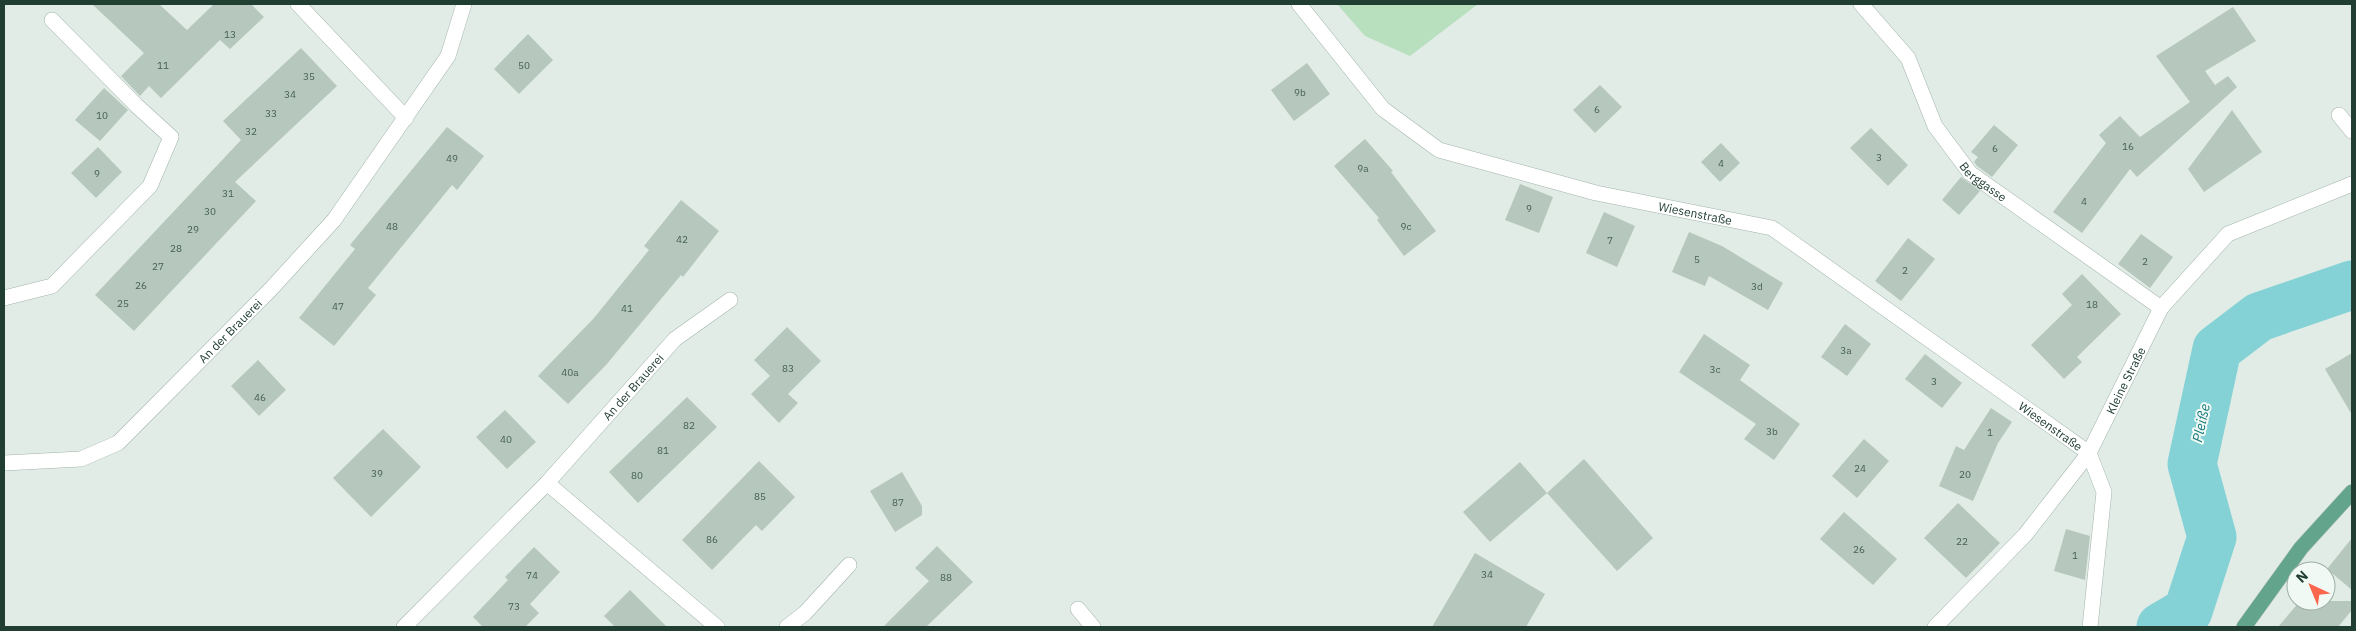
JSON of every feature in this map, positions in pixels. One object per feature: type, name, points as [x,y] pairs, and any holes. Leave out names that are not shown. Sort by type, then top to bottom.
[{"type":"main road","points":[[2244,627],[2301,548],[2352,492]]},
{"type":"street","points":[[298,4],[406,118]]},
{"type":"street","name":"An der Brauerei","points":[[4,463],[81,458],[118,443],[270,290],[334,220],[448,56],[464,4]]},
{"type":"street","name":"Wiesenstraße","points":[[1299,4],[1383,109],[1439,150],[1596,193],[1772,228],[2089,453]]},
{"type":"street","name":"Berggasse","points":[[1861,4],[1908,58],[1935,126],[1970,173],[2161,308]]},
{"type":"street","points":[[4,298],[52,286],[150,186],[171,137],[137,106],[52,20]]},
{"type":"street","points":[[2339,115],[2352,131]]},
{"type":"street","name":"Kleine Straße","points":[[1935,627],[2025,535],[2089,453],[2161,308],[2228,234],[2352,184]]},
{"type":"street","name":"An der Brauerei","points":[[404,627],[547,483],[675,339],[730,300]]},
{"type":"street","points":[[2089,453],[2104,492],[2090,627]]},
{"type":"street","points":[[547,483],[717,627]]},
{"type":"street","points":[[787,627],[805,613],[849,565]]},
{"type":"street","points":[[1078,609],[1093,627]]},
{"type":"green space","points":[[1337,4],[1478,4],[1410,56],[1365,36]]},
{"type":"building","points":[[92,4],[159,4],[187,30],[214,4],[251,4],[264,17],[230,49],[220,40],[161,98],[149,86],[140,96],[121,76],[144,53]]},
{"type":"building","points":[[2233,7],[2256,41],[2205,71],[2215,85],[2228,76],[2237,87],[2137,177],[2130,169],[2082,233],[2053,212],[2106,143],[2099,135],[2120,116],[2140,137],[2190,102],[2156,56]]},
{"type":"building","points":[[528,34],[553,60],[519,94],[494,69]]},
{"type":"building","points":[[301,48],[337,86],[235,182],[256,201],[134,331],[95,295],[241,140],[223,121]]},
{"type":"building","points":[[1307,63],[1330,94],[1294,121],[1271,90]]},
{"type":"building","points":[[1600,85],[1622,107],[1595,133],[1573,110]]},
{"type":"building","points":[[104,88],[128,110],[100,141],[75,120]]},
{"type":"building","points":[[2232,110],[2262,152],[2204,192],[2188,169]]},
{"type":"building","points":[[1994,125],[2018,145],[1992,177],[1977,166],[1974,162],[1978,157],[1971,152]]},
{"type":"building","points":[[447,127],[484,156],[457,190],[452,185],[368,288],[376,295],[334,346],[299,318],[355,249],[350,245]]},
{"type":"building","points":[[1871,128],[1908,165],[1888,186],[1850,148]]},
{"type":"building","points":[[1365,139],[1393,171],[1391,172],[1436,231],[1404,256],[1377,220],[1379,218],[1334,166]]},
{"type":"building","points":[[1721,143],[1740,163],[1720,182],[1701,162]]},
{"type":"building","points":[[98,147],[122,172],[96,198],[71,173]]},
{"type":"building","points":[[1961,177],[1980,191],[1959,215],[1942,200]]},
{"type":"building","points":[[1520,184],[1553,197],[1539,233],[1505,220]]},
{"type":"building","points":[[681,200],[719,231],[683,277],[681,275],[606,365],[568,404],[538,376],[594,318],[649,250],[644,246]]},
{"type":"building","points":[[1604,212],[1635,226],[1617,267],[1586,253]]},
{"type":"building","points":[[1689,232],[1722,246],[1783,283],[1768,310],[1709,276],[1705,286],[1672,272]]},
{"type":"building","points":[[2141,234],[2173,257],[2150,288],[2118,264]]},
{"type":"building","points":[[1908,238],[1935,259],[1901,301],[1875,281]]},
{"type":"building","points":[[2082,274],[2121,314],[2077,357],[2082,362],[2064,379],[2031,345],[2072,305],[2062,294]]},
{"type":"building","points":[[1845,324],[1871,344],[1847,376],[1821,357]]},
{"type":"building","points":[[787,327],[821,361],[788,394],[798,403],[779,423],[751,394],[770,376],[754,360]]},
{"type":"building","points":[[1704,334],[1750,365],[1740,380],[1800,424],[1774,460],[1744,439],[1756,424],[1679,372]]},
{"type":"building","points":[[2352,353],[2352,415],[2325,369]]},
{"type":"building","points":[[1925,354],[1962,383],[1942,408],[1905,379]]},
{"type":"building","points":[[258,360],[286,390],[259,416],[231,386]]},
{"type":"building","points":[[687,397],[717,427],[638,503],[609,472]]},
{"type":"building","points":[[1991,408],[2012,422],[1998,443],[1973,501],[1939,486],[1956,446],[1964,450]]},
{"type":"building","points":[[505,410],[536,442],[507,469],[476,437]]},
{"type":"building","points":[[383,429],[421,467],[371,517],[333,478]]},
{"type":"building","points":[[1864,439],[1889,461],[1857,498],[1832,476]]},
{"type":"building","points":[[1584,459],[1653,538],[1617,571],[1547,493]]},
{"type":"building","points":[[759,461],[795,497],[762,531],[756,525],[712,570],[682,540]]},
{"type":"building","points":[[1520,462],[1547,493],[1490,542],[1463,512]]},
{"type":"building","points":[[902,472],[922,506],[922,515],[895,532],[870,491]]},
{"type":"building","points":[[1958,503],[2000,543],[1966,578],[1924,538]]},
{"type":"building","points":[[1844,512],[1897,559],[1873,585],[1820,539]]},
{"type":"building","points":[[2066,529],[2090,536],[2085,580],[2054,571]]},
{"type":"building","points":[[2352,538],[2352,590],[2336,577],[2336,561],[2333,561]]},
{"type":"building","points":[[937,546],[973,582],[926,627],[883,627],[929,581],[915,568]]},
{"type":"building","points":[[534,547],[560,572],[530,604],[539,613],[525,627],[483,627],[473,617],[508,580],[505,577]]},
{"type":"building","points":[[1475,553],[1545,594],[1526,627],[1432,627]]},
{"type":"building","points":[[630,590],[667,627],[615,627],[604,616]]},
{"type":"building","points":[[2336,601],[2352,601],[2352,610],[2338,627],[2278,627],[2292,611],[2336,611]]},
{"type":"waterway","name":"Pleiße","points":[[2161,627],[2188,611],[2212,537],[2192,464],[2217,349],[2259,317],[2352,285]]}]
